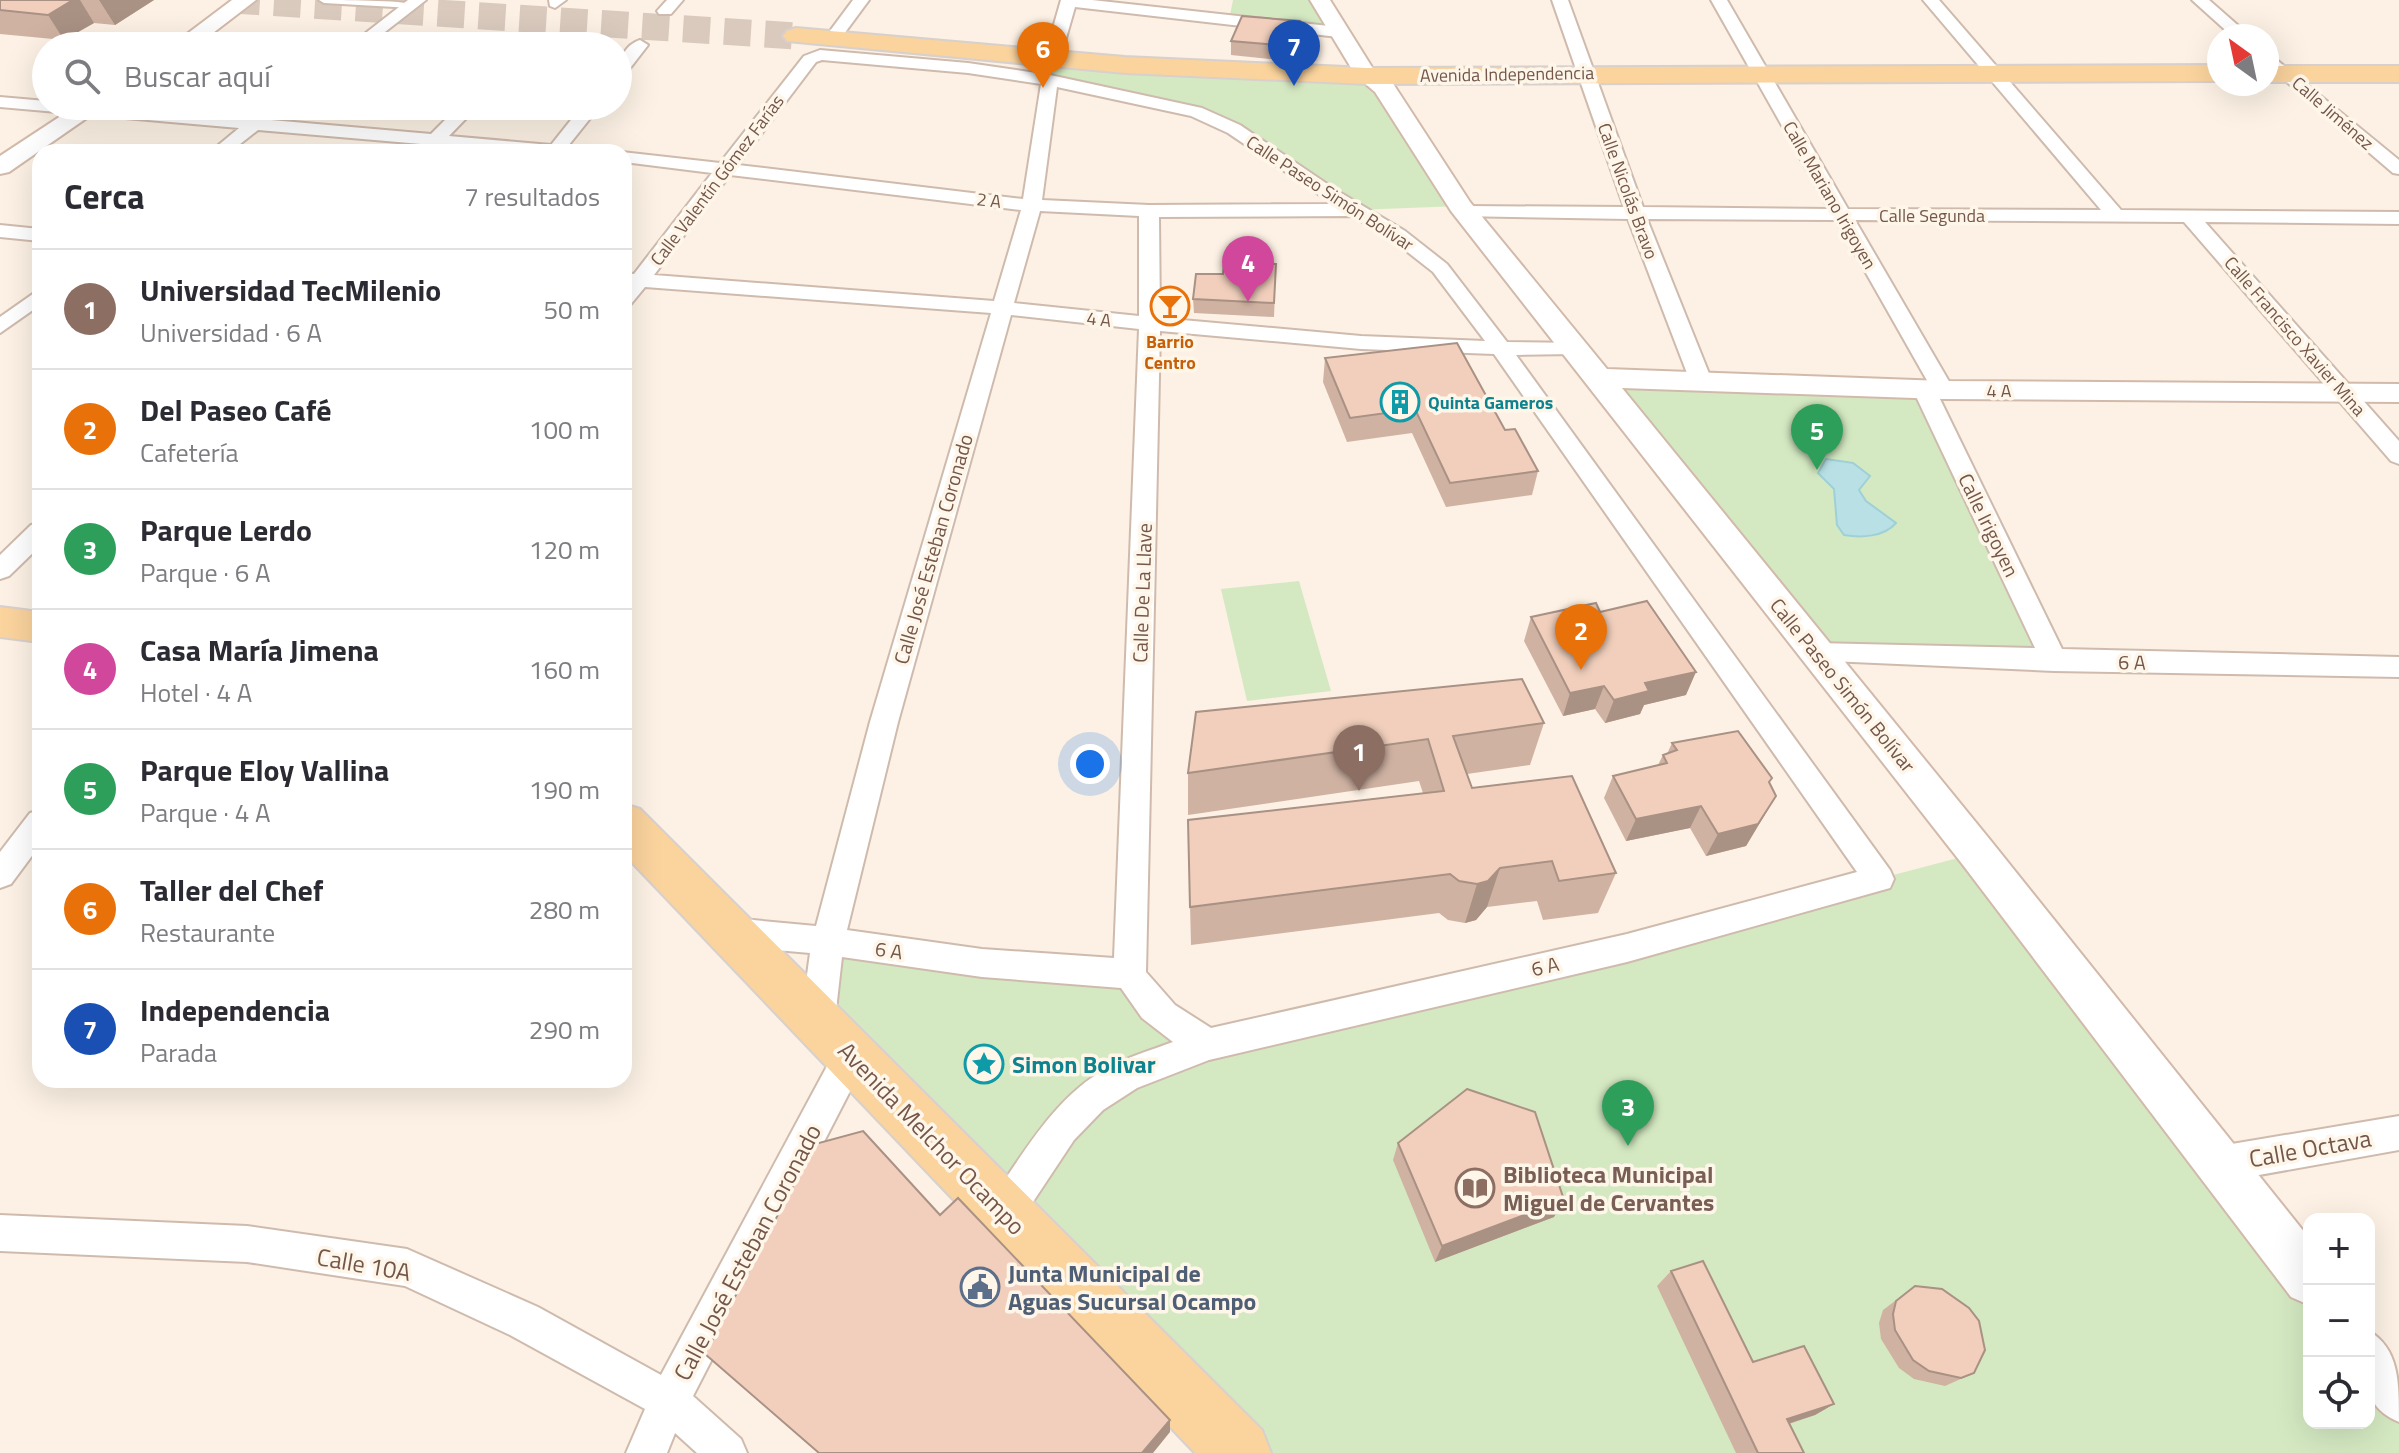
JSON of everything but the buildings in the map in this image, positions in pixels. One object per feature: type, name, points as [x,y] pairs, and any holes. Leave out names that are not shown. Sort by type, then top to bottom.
[{"type":"main road","points":[[201,32],[246,0]]},
{"type":"main road","name":"Calle Paseo Simón Bolívar","points":[[1320,0],[1338,32],[1380,79]]},
{"type":"main road","name":"Calle Paseo Simón Bolívar","points":[[1343,0],[1380,79],[1465,212],[2303,1271]]},
{"type":"main road","name":"Avenida Independencia","points":[[796,36],[1051,70],[1380,79],[1585,73],[2207,73]]},
{"type":"main road","points":[[2279,68],[2399,74]]},
{"type":"main road","points":[[35,144],[72,120]]},
{"type":"main road","points":[[0,167],[32,146]]},
{"type":"main road","name":"4 A","points":[[1599,378],[1933,390],[2399,393]]},
{"type":"main road","points":[[0,622],[32,626]]},
{"type":"main road","name":"Avenida Melchor Ocampo","points":[[632,831],[1239,1453]]},
{"type":"main road","points":[[2375,1365],[2399,1395]]},
{"type":"street","points":[[324,0],[415,2]]},
{"type":"street","points":[[832,39],[861,0]]},
{"type":"street","name":"Calle Nicolás Bravo","points":[[1560,0],[1635,213],[1701,381]]},
{"type":"street","name":"Calle Mariano Irigoyen","points":[[1719,0],[1758,73],[1843,214],[1933,390]]},
{"type":"street","points":[[1931,0],[2116,216]]},
{"type":"street","points":[[2200,0],[2228,24]]},
{"type":"street","points":[[1069,1],[1338,32]]},
{"type":"street","name":"Calle José Esteban Coronado","points":[[646,1453],[835,1036],[828,941],[917,600],[1032,205],[1051,70],[1069,1]]},
{"type":"street","points":[[375,32],[415,2]]},
{"type":"street","points":[[632,55],[640,45]]},
{"type":"street","name":"Calle Paseo Simón Bolívar","points":[[810,59],[831,53],[1051,70],[1215,119],[1398,235],[1440,268],[1502,350],[1879,879]]},
{"type":"street","name":"Calle Valentín Gómez Farías","points":[[632,280],[726,168],[810,59]]},
{"type":"street","name":"Calle Jiménez","points":[[2279,72],[2399,169]]},
{"type":"street","points":[[0,102],[32,104]]},
{"type":"street","points":[[205,120],[411,144]]},
{"type":"street","points":[[229,144],[260,120]]},
{"type":"street","points":[[430,144],[455,120]]},
{"type":"street","points":[[566,144],[582,120]]},
{"type":"street","name":"2 A","points":[[632,158],[1032,205],[1149,211],[1355,210]]},
{"type":"street","name":"Calle De La Llave","points":[[1130,974],[1150,326],[1149,211]]},
{"type":"street","name":"Calle Segunda","points":[[1465,212],[2399,218]]},
{"type":"street","name":"Calle Francisco Xavier Mina","points":[[2190,217],[2399,456]]},
{"type":"street","points":[[0,231],[32,234]]},
{"type":"street","name":"4 A","points":[[632,280],[1004,308],[1150,326],[1502,350],[1575,348]]},
{"type":"street","points":[[0,327],[32,301]]},
{"type":"street","name":"Calle Irigoyen","points":[[1933,390],[2054,661]]},
{"type":"street","points":[[0,570],[32,539]]},
{"type":"street","name":"6 A","points":[[1816,653],[2399,667]]},
{"type":"street","points":[[0,875],[32,833]]},
{"type":"street","name":"6 A","points":[[1004,1213],[1062,1128],[1091,1098],[1125,1076],[1209,1044],[1627,948],[1879,879]]},
{"type":"street","name":"6 A","points":[[731,932],[828,941],[982,963],[1130,974]]},
{"type":"street","points":[[1130,974],[1152,1008],[1172,1025],[1209,1044]]},
{"type":"street","name":"Calle Octava","points":[[2220,1164],[2399,1133]]},
{"type":"street","name":"Calle 10A","points":[[0,1233],[247,1244],[407,1268],[524,1321],[669,1401],[727,1453]]},
{"type":"green space","points":[[1233,0],[1320,0],[1338,32],[1229,20]]},
{"type":"green space","points":[[1052,59],[1367,76],[1460,206],[1355,210],[1214,119],[1050,80]]},
{"type":"green space","points":[[1599,378],[1924,390],[2054,661],[1816,653]]},
{"type":"green space","points":[[1299,581],[1331,691],[1247,701],[1221,589]]},
{"type":"green space","points":[[1977,853],[2303,1271],[2303,1429],[2375,1429],[2375,1365],[2399,1395],[2399,1453],[1239,1453],[818,1019],[828,941],[1130,974],[1209,1044],[1561,962]]},
{"type":"water","points":[[1826,459],[1853,463],[1870,476],[1859,490],[1866,501],[1896,523],[1872,535],[1844,535],[1837,525],[1834,489],[1818,473]]},
{"type":"tunnel","points":[[233,0],[796,36]]},
{"type":"place","name":"Independencia","points":[[1294,86]]},
{"type":"place","name":"Taller del Chef","points":[[1043,88]]},
{"type":"place","name":"Casa María Jimena","points":[[1248,302]]},
{"type":"place","name":"Barrio Centro","points":[[1170,306]]},
{"type":"place","name":"Quinta Gameros","points":[[1400,402]]},
{"type":"place","name":"Parque Eloy Vallina","points":[[1817,470]]},
{"type":"place","name":"Del Paseo Café","points":[[1581,670]]},
{"type":"place","name":"Universidad TecMilenio","points":[[1359,791]]},
{"type":"place","name":"Simon Bolivar","points":[[984,1064]]},
{"type":"place","name":"Parque Lerdo","points":[[1628,1146]]},
{"type":"place","name":"Biblioteca Municipal Miguel de Cervantes","points":[[1475,1188]]},
{"type":"place","name":"Junta Municipal de Aguas Sucursal Ocampo","points":[[980,1287]]}]
